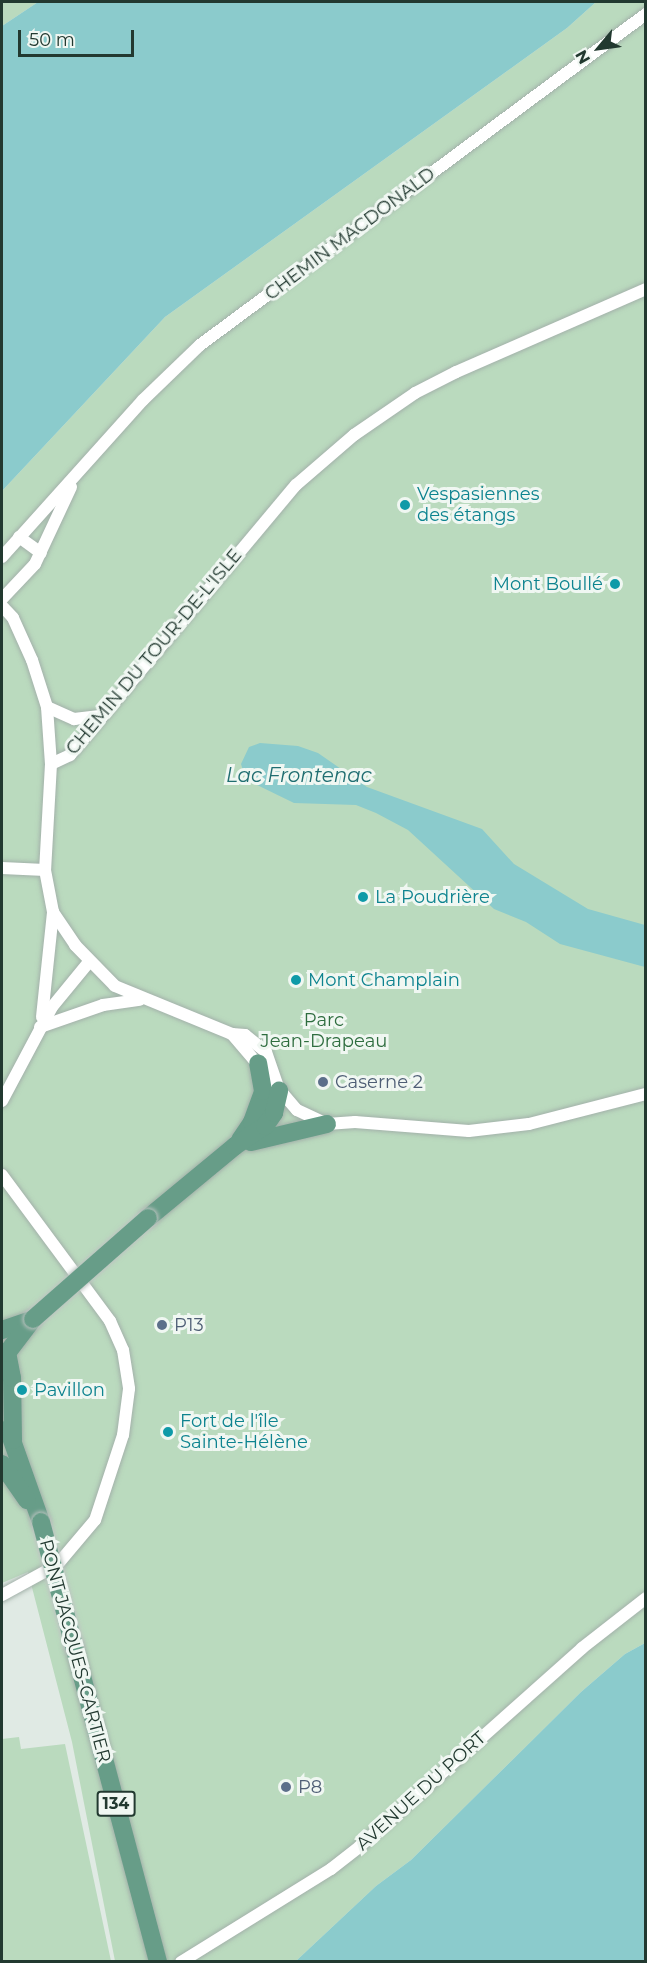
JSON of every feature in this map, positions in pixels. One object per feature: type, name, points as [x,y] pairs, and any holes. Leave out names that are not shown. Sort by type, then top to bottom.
[{"type":"main road","points":[[235,1146],[252,1122],[263,1091],[258,1063]]},
{"type":"main road","points":[[13,1440],[12,1378],[7,1353],[33,1319],[148,1218],[235,1146],[266,1126],[279,1091]]},
{"type":"main road","points":[[235,1146],[327,1124]]},
{"type":"main road","points":[[2,1330],[33,1319]]},
{"type":"main road","name":"PONT JACQUES-CARTIER","points":[[2,1413],[41,1522],[158,1962]]},
{"type":"main road","points":[[2,1464],[41,1522]]},
{"type":"street","name":"CHEMIN MACDONALD","points":[[2,557],[143,400],[200,345],[645,14]]},
{"type":"street","name":"CHEMIN DU TOUR-DE-L'ISLE","points":[[645,289],[456,372],[415,393],[354,435],[297,485],[139,674],[99,716],[70,754],[51,764],[45,870],[53,912],[89,962],[115,986],[232,1034],[297,1110],[327,1124],[469,1131],[529,1124],[645,1094]]},
{"type":"street","name":"CHEMIN MACDONALD","points":[[2,599],[41,553],[75,478]]},
{"type":"street","points":[[19,537],[41,553]]},
{"type":"street","points":[[2,606],[13,618],[32,660],[47,707],[51,764]]},
{"type":"street","points":[[47,707],[74,719],[99,716]]},
{"type":"street","points":[[2,868],[45,870]]},
{"type":"street","points":[[40,1027],[50,968],[53,912]]},
{"type":"street","points":[[2,1101],[40,1027],[89,962]]},
{"type":"street","points":[[40,1027],[103,1005],[145,999]]},
{"type":"street","points":[[232,1034],[245,1035],[266,1052],[279,1091]]},
{"type":"street","points":[[2,1175],[110,1321],[123,1350],[129,1389],[123,1435],[95,1520],[57,1565],[2,1595]]},
{"type":"street","name":"AVENUE DU PORT","points":[[181,1962],[323,1874],[360,1846],[599,1632],[645,1598]]},
{"type":"green space","points":[[2,2],[38,2],[2,26]]},
{"type":"green space","name":"Parc Jean-Drapeau","points":[[596,2],[645,2],[645,1643],[625,1654],[581,1692],[411,1860],[376,1886],[296,1961],[115,1961],[72,1742],[28,1572],[2,1583],[2,491],[165,317],[567,28]]},
{"type":"green space","points":[[19,1737],[21,1749],[65,1744],[111,1961],[2,1961],[2,1739]]},
{"type":"water","points":[[38,2],[596,2],[567,28],[165,317],[2,491],[2,26]]},
{"type":"water","name":"Lac Frontenac","points":[[260,743],[298,746],[318,753],[367,787],[482,829],[514,864],[588,909],[645,925],[645,967],[560,944],[526,922],[494,909],[408,830],[376,813],[356,805],[294,803],[253,783],[244,774],[241,764],[249,747]]},
{"type":"water","points":[[645,1643],[645,1961],[296,1961],[376,1886],[411,1860],[581,1692],[625,1654]]},
{"type":"place","name":"Vespasiennes des étangs","points":[[405,505]]},
{"type":"place","name":"Mont Boullé","points":[[615,584]]},
{"type":"place","name":"La Poudrière","points":[[363,897]]},
{"type":"place","name":"Mont Champlain","points":[[296,980]]},
{"type":"place","name":"Caserne 2","points":[[323,1082]]},
{"type":"place","name":"P13","points":[[162,1325]]},
{"type":"place","name":"Pavillon","points":[[22,1390]]},
{"type":"place","name":"Fort de l'île Sainte-Hélène","points":[[168,1432]]},
{"type":"place","name":"P8","points":[[286,1787]]}]
